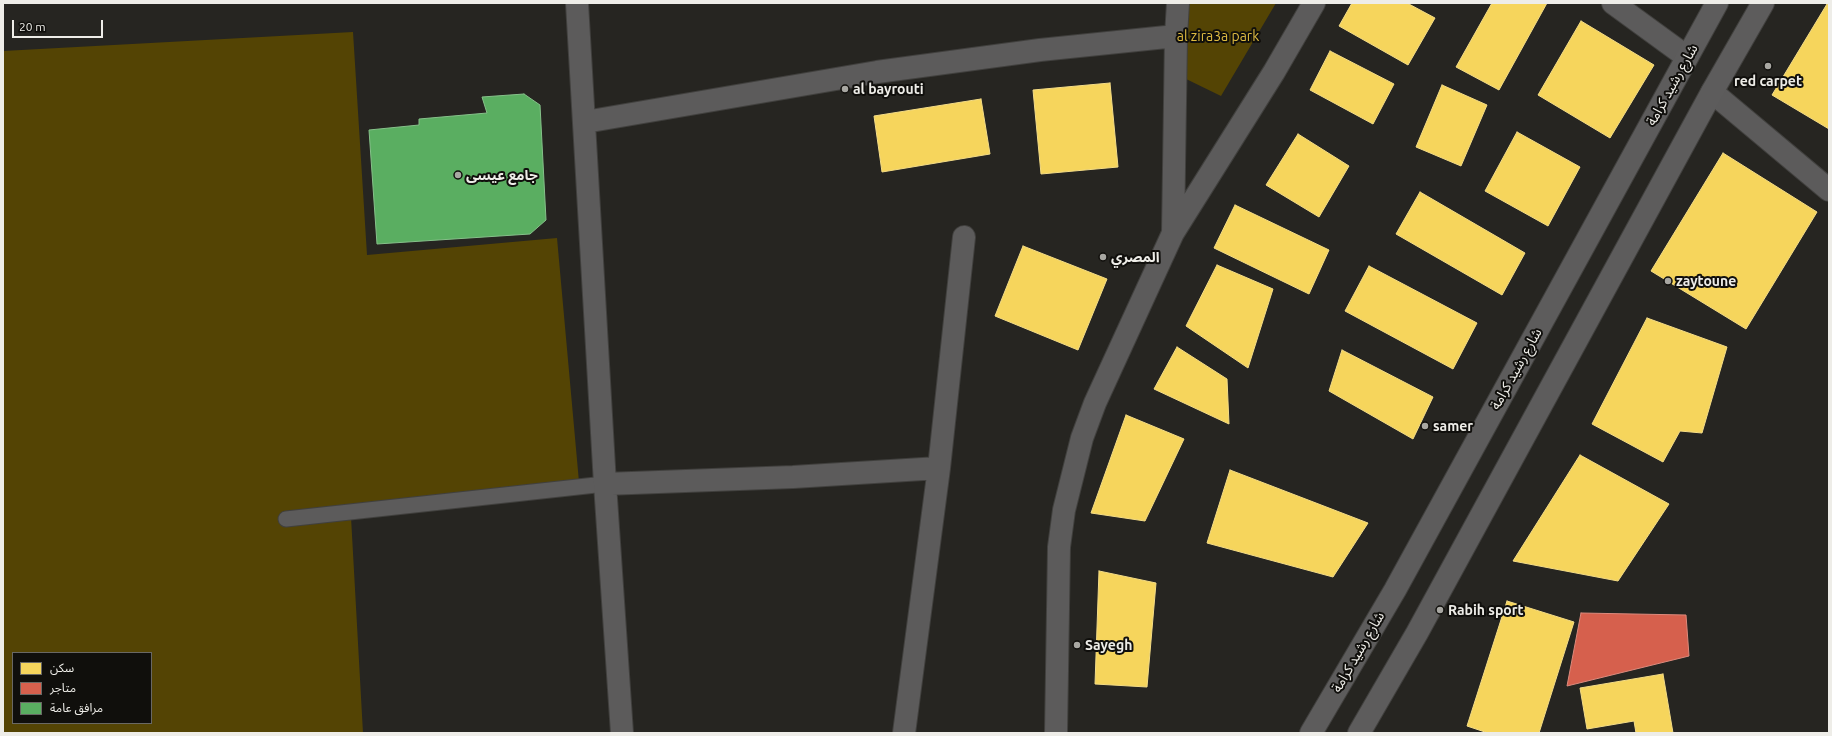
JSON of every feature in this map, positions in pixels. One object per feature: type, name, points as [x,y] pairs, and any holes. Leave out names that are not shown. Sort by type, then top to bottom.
[{"type":"street","points":[[577,3],[585,122],[604,484],[622,733]]},
{"type":"street","points":[[1173,233],[1176,36],[1178,3]]},
{"type":"street","points":[[1056,733],[1059,547],[1064,510],[1082,438],[1095,403],[1173,233],[1274,72],[1314,3]]},
{"type":"street","points":[[1612,3],[1687,57]]},
{"type":"street","name":"شارع رشيد كرامة","points":[[1312,733],[1398,583],[1717,3]]},
{"type":"street","points":[[1359,733],[1421,626],[1712,92],[1763,3]]},
{"type":"street","points":[[585,122],[877,72],[1040,50],[1176,36]]},
{"type":"street","points":[[1712,92],[1829,190]]},
{"type":"street","points":[[904,733],[939,468],[964,237]]},
{"type":"street","points":[[604,484],[793,477],[939,468]]},
{"type":"lane","points":[[286,519],[604,484]]},
{"type":"green space","name":"al zira3a park","points":[[1187,3],[1276,3],[1221,96],[1182,77]]},
{"type":"green space","points":[[353,32],[367,255],[557,238],[580,493],[351,517],[363,733],[3,733],[3,51]]},
{"type":"building: سكن","points":[[1352,3],[1407,3],[1435,18],[1408,65],[1339,26]]},
{"type":"building: سكن","points":[[1492,3],[1547,3],[1499,90],[1456,67]]},
{"type":"building: سكن","points":[[1827,4],[1829,5],[1829,129],[1772,95]]},
{"type":"building: سكن","points":[[1581,21],[1654,65],[1610,138],[1538,95]]},
{"type":"building: سكن","points":[[1330,51],[1394,84],[1373,124],[1310,90]]},
{"type":"building: سكن","points":[[1110,83],[1118,167],[1041,174],[1033,90]]},
{"type":"building: سكن","points":[[1442,85],[1487,105],[1461,166],[1416,147]]},
{"type":"building: سكن","points":[[981,99],[990,154],[882,172],[874,116]]},
{"type":"building: سكن","points":[[1517,132],[1580,167],[1548,226],[1485,191]]},
{"type":"building: سكن","points":[[1298,134],[1349,166],[1319,217],[1266,185]]},
{"type":"building: سكن","points":[[1723,153],[1817,212],[1746,329],[1651,271]]},
{"type":"building: سكن","points":[[1420,192],[1525,253],[1502,295],[1396,234]]},
{"type":"building: سكن","points":[[1235,205],[1329,250],[1309,294],[1214,248]]},
{"type":"building: سكن","points":[[1023,246],[1107,279],[1078,350],[995,316]]},
{"type":"building: سكن","points":[[1217,265],[1273,289],[1248,368],[1186,326]]},
{"type":"building: سكن","points":[[1369,266],[1477,323],[1453,369],[1345,311]]},
{"type":"building: سكن","points":[[1647,318],[1727,347],[1702,433],[1680,431],[1663,462],[1592,424]]},
{"type":"building: سكن","points":[[1177,347],[1227,379],[1229,424],[1154,389]]},
{"type":"building: سكن","points":[[1342,350],[1433,397],[1413,439],[1329,391]]},
{"type":"building: سكن","points":[[1126,415],[1184,439],[1145,521],[1091,513]]},
{"type":"building: سكن","points":[[1580,455],[1669,504],[1618,581],[1513,561]]},
{"type":"building: سكن","points":[[1230,470],[1368,523],[1333,577],[1207,543]]},
{"type":"building: سكن","points":[[1099,571],[1156,583],[1147,687],[1095,684]]},
{"type":"building: سكن","points":[[1507,601],[1574,622],[1539,733],[1488,733],[1467,726]]},
{"type":"building: سكن","points":[[1663,674],[1673,733],[1636,733],[1634,721],[1587,729],[1580,688]]},
{"type":"building: متاجر","points":[[1581,613],[1686,615],[1689,656],[1567,686]]},
{"type":"building: مرافق عامة","name":"جامع عيسى","points":[[524,94],[540,105],[546,220],[530,234],[377,244],[369,130],[419,125],[419,119],[487,113],[482,97]]},
{"type":"place","name":"red carpet","points":[[1768,66]]},
{"type":"place","name":"al bayrouti","points":[[845,89]]},
{"type":"place","name":"جامع عيسى","points":[[458,175]]},
{"type":"place","name":"المصري","points":[[1103,257]]},
{"type":"place","name":"zaytoune","points":[[1668,281]]},
{"type":"place","name":"samer","points":[[1425,426]]},
{"type":"place","name":"Rabih sport","points":[[1440,610]]},
{"type":"place","name":"Sayegh","points":[[1077,645]]}]
